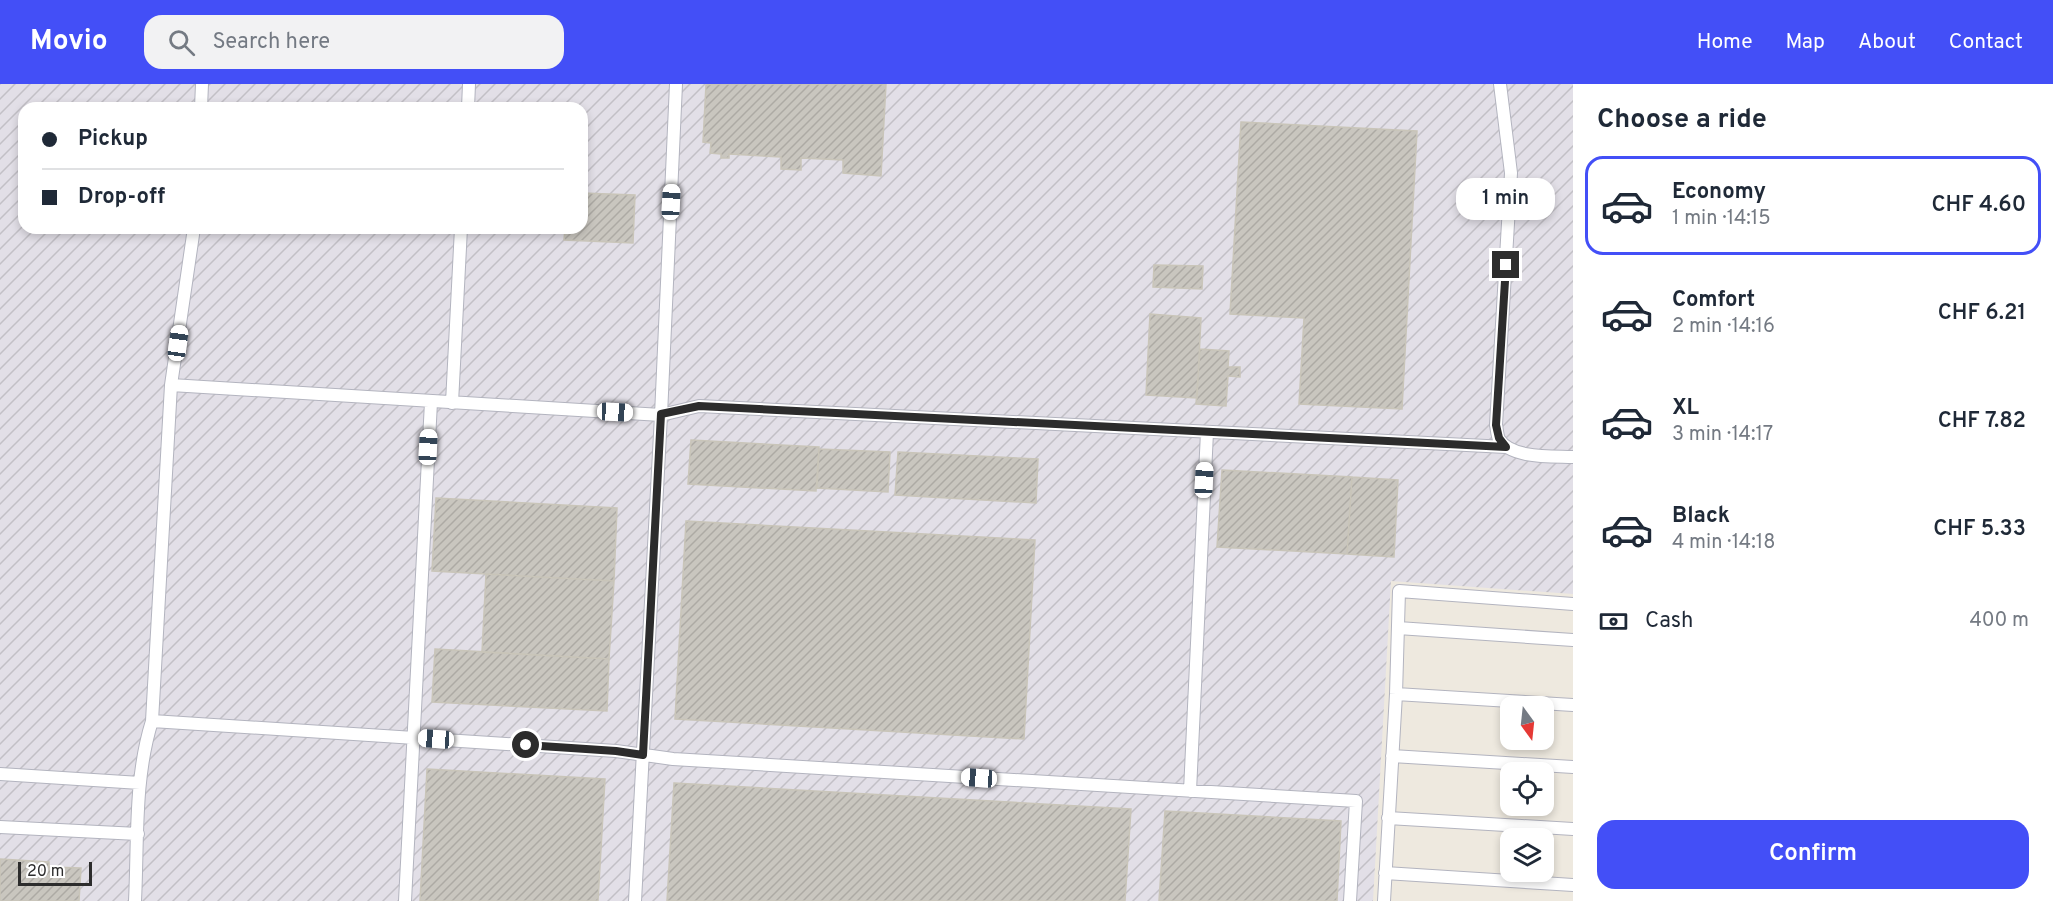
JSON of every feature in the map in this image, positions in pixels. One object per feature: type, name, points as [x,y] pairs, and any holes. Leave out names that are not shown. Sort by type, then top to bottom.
[{"type":"lane","points":[[201,102],[202,84]]},
{"type":"lane","points":[[468,102],[469,84]]},
{"type":"lane","points":[[635,901],[676,84]]},
{"type":"lane","points":[[1500,84],[1511,173],[1496,425],[1499,438],[1506,447]]},
{"type":"lane","points":[[135,901],[143,748],[152,721],[171,385],[193,234]]},
{"type":"lane","points":[[452,403],[461,234]]},
{"type":"lane","points":[[171,385],[661,414],[699,406],[1506,447],[1528,455],[1573,457]]},
{"type":"lane","points":[[405,901],[431,402]]},
{"type":"lane","points":[[1190,791],[1207,432]]},
{"type":"lane","points":[[1384,901],[1396,694],[1399,591],[1573,604]]},
{"type":"lane","points":[[1398,628],[1573,640]]},
{"type":"lane","points":[[1396,694],[1573,705]]},
{"type":"lane","points":[[152,721],[616,751],[673,759],[1356,801],[1350,901]]},
{"type":"lane","points":[[1392,756],[1573,767]]},
{"type":"lane","points":[[0,774],[140,783]]},
{"type":"lane","points":[[1389,818],[1573,828]]},
{"type":"lane","points":[[0,827],[138,834]]},
{"type":"lane","points":[[1385,873],[1573,885]]},
{"type":"shaded area","points":[[0,84],[1573,84],[1573,594],[1391,581],[1373,901],[0,901]]},
{"type":"building","points":[[886,84],[881,176],[843,173],[843,160],[801,158],[801,170],[781,169],[781,157],[729,154],[729,158],[721,158],[721,154],[710,153],[711,143],[703,142],[706,85]]},
{"type":"building","points":[[1241,122],[1417,131],[1402,409],[1299,404],[1304,318],[1230,314]]},
{"type":"building","points":[[588,193],[635,195],[633,243],[564,240],[564,234],[588,234]]},
{"type":"building","points":[[1154,265],[1203,266],[1202,289],[1153,287]]},
{"type":"building","points":[[1150,314],[1201,318],[1197,398],[1146,395]]},
{"type":"building","points":[[1200,349],[1229,351],[1228,367],[1240,367],[1240,377],[1228,376],[1226,406],[1196,404]]},
{"type":"building","points":[[691,440],[819,447],[816,491],[688,484]]},
{"type":"building","points":[[819,449],[890,452],[888,492],[817,488]]},
{"type":"building","points":[[898,452],[1038,459],[1036,503],[895,495]]},
{"type":"building","points":[[1222,470],[1352,477],[1347,554],[1217,547]]},
{"type":"building","points":[[1352,477],[1398,480],[1394,557],[1347,554]]},
{"type":"building","points":[[436,498],[617,508],[614,581],[432,571]]},
{"type":"building","points":[[686,521],[1035,540],[1024,739],[675,719]]},
{"type":"building","points":[[486,574],[614,581],[609,659],[482,652]]},
{"type":"building","points":[[435,649],[609,659],[607,711],[432,702]]},
{"type":"building","points":[[427,769],[605,779],[598,901],[420,901]]},
{"type":"building","points":[[674,783],[1131,809],[1125,901],[667,901]]},
{"type":"building","points":[[1165,811],[1341,821],[1337,901],[1159,901]]},
{"type":"building","points":[[0,859],[49,862],[49,867],[81,868],[79,901],[0,901]]},
{"type":"route","points":[[526,745],[643,755],[661,414],[699,406],[1506,447],[1499,438],[1496,425],[1506,265]]}]
